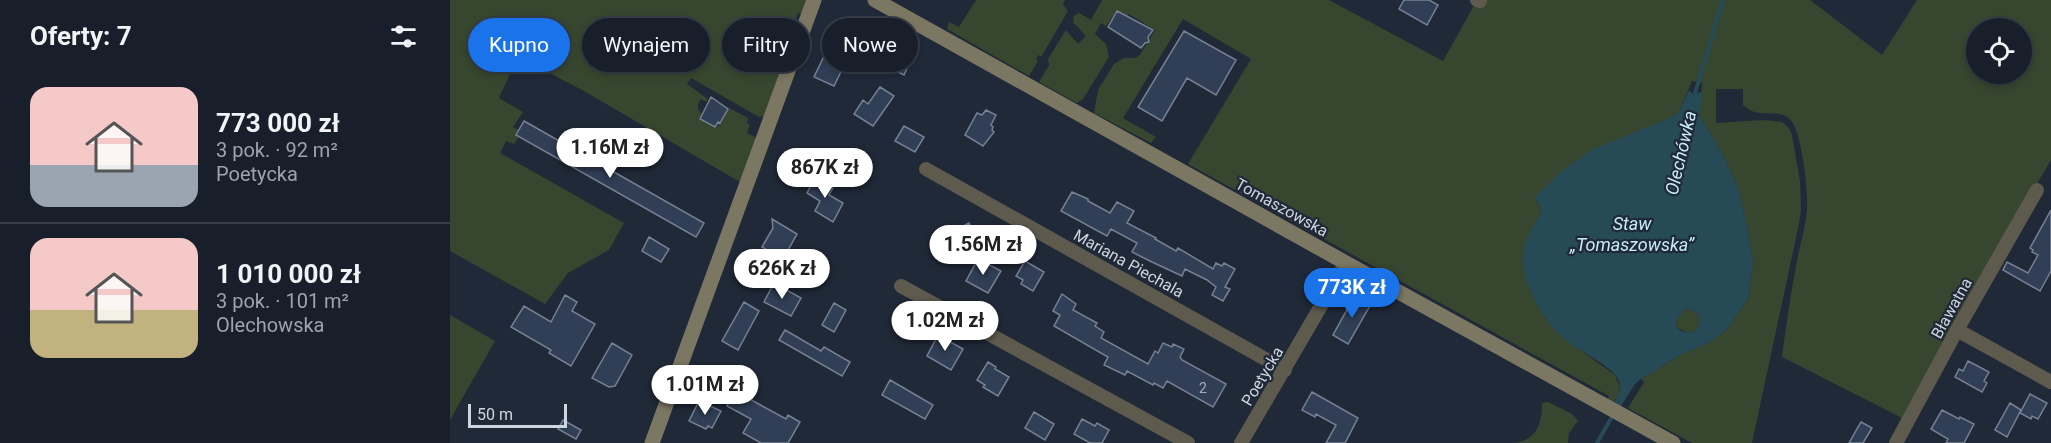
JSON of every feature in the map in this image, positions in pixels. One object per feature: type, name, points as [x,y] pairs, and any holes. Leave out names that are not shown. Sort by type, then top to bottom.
[{"type":"street","points":[[652,443],[814,0]]},
{"type":"street","name":"Tomaszowska","points":[[875,0],[1673,443]]},
{"type":"street","name":"Mariana Piechala","points":[[926,169],[1285,370]]},
{"type":"street","name":"Bławatna","points":[[1896,443],[2037,190]]},
{"type":"street","name":"Poetycka","points":[[1241,443],[1346,263]]},
{"type":"street","points":[[901,286],[1188,443]]},
{"type":"street","points":[[1957,330],[2051,382]]},
{"type":"green space","points":[[450,0],[807,0],[801,14],[798,13],[796,18],[722,18],[722,72],[780,72],[764,116],[759,117],[691,78],[687,84],[708,99],[706,102],[701,99],[698,104],[698,109],[702,114],[699,119],[715,128],[720,124],[729,108],[748,118],[747,123],[750,125],[747,133],[757,138],[740,182],[547,72],[570,72],[570,18],[468,18],[468,72],[511,72],[499,98],[523,112],[513,127],[518,130],[516,134],[519,136],[514,144],[506,141],[500,153],[624,223],[609,250],[568,273],[545,304],[450,251]]},
{"type":"green space","points":[[976,0],[1065,0],[1063,4],[1068,11],[1041,57],[1038,55],[1036,58],[1038,61],[1029,76],[947,29],[949,22],[959,27]]},
{"type":"green space","points":[[1102,0],[1329,0],[1443,61],[1477,0],[1810,0],[1882,55],[1917,0],[2051,0],[2051,160],[1954,324],[1902,418],[1782,357],[1807,208],[1799,139],[1796,129],[1787,117],[1757,112],[1743,105],[1743,89],[1716,89],[1716,123],[1764,120],[1782,122],[1789,128],[1800,181],[1801,210],[1752,443],[1692,443],[1628,408],[1644,382],[1641,379],[1680,355],[1708,343],[1726,330],[1748,299],[1753,262],[1745,216],[1737,185],[1723,155],[1699,115],[1702,83],[1692,81],[1680,110],[1672,117],[1618,140],[1536,200],[1542,211],[1528,237],[1544,316],[1568,341],[1615,375],[1620,387],[1619,395],[1614,402],[1608,399],[1609,396],[1188,164],[1251,59],[1183,19],[1123,118],[1156,137],[1151,143],[1094,113],[1098,90],[1114,64],[1124,58],[1135,58],[1140,55],[1155,30],[1129,14],[1127,16],[1117,10],[1106,26],[1101,23],[1095,34],[1106,44],[1109,57],[1083,99],[1077,103],[1039,82],[1049,65],[1048,59],[1066,30],[1078,44],[1086,36],[1073,24],[1074,16],[1079,13],[1091,20]]},
{"type":"green space","points":[[1687,308],[1697,313],[1700,321],[1697,330],[1688,333],[1676,327],[1677,318]]},
{"type":"green space","points":[[450,315],[495,341],[450,420]]},
{"type":"green space","points":[[1548,402],[1572,414],[1578,421],[1569,433],[1568,443],[1515,443],[1533,434],[1541,418],[1542,403]]},
{"type":"water","name":"Staw „Tomaszowska”","points":[[1689,90],[1694,95],[1700,92],[1702,95],[1699,115],[1723,155],[1737,185],[1753,262],[1748,299],[1726,330],[1708,343],[1680,355],[1641,379],[1635,384],[1621,406],[1614,402],[1620,389],[1616,376],[1602,363],[1571,344],[1544,316],[1526,278],[1523,265],[1524,247],[1542,211],[1535,197],[1562,171],[1594,149],[1672,117],[1680,110]],"holes":[[[1687,308],[1697,313],[1700,321],[1697,330],[1686,332],[1676,327],[1677,318]]]},
{"type":"building","points":[[1404,0],[1429,0],[1438,5],[1427,25],[1399,9]]},
{"type":"building","points":[[1117,11],[1153,30],[1148,37],[1149,42],[1141,48],[1108,27]]},
{"type":"building","points":[[1184,31],[1236,60],[1216,95],[1187,78],[1162,121],[1138,107]]},
{"type":"building","points":[[822,60],[822,72],[841,72],[834,86],[814,77]]},
{"type":"building","points":[[880,87],[894,96],[873,126],[854,114],[863,100],[868,104]]},
{"type":"building","points":[[711,97],[728,109],[715,127],[700,119]]},
{"type":"building","points":[[986,110],[996,115],[991,125],[994,132],[983,146],[965,135],[977,113],[982,115]]},
{"type":"building","points":[[524,121],[704,223],[696,237],[516,135]]},
{"type":"building","points":[[904,126],[924,137],[915,152],[895,141]]},
{"type":"building","points":[[816,176],[834,186],[829,195],[843,203],[833,222],[815,211],[820,201],[807,193]]},
{"type":"building","points":[[1072,192],[1110,213],[1117,202],[1134,211],[1127,223],[1176,251],[1178,248],[1213,269],[1216,263],[1222,266],[1224,263],[1235,269],[1225,287],[1230,289],[1223,301],[1212,295],[1216,287],[1207,280],[1185,269],[1182,276],[1152,262],[1132,252],[1137,243],[1111,229],[1107,236],[1061,211]]},
{"type":"building","points":[[2051,210],[2051,271],[2040,291],[2003,270],[2007,262],[2028,273],[2038,255],[2030,248]]},
{"type":"building","points":[[772,219],[797,234],[783,259],[762,247],[773,228]]},
{"type":"building","points":[[969,223],[979,242],[947,259],[937,239]]},
{"type":"building","points":[[649,237],[669,249],[661,262],[642,251]]},
{"type":"building","points":[[978,259],[1001,271],[988,293],[966,281]]},
{"type":"building","points":[[1025,261],[1044,272],[1033,291],[1021,284],[1023,280],[1016,276]]},
{"type":"building","points":[[774,283],[801,298],[791,316],[764,302]]},
{"type":"building","points":[[1062,294],[1076,304],[1073,310],[1097,323],[1095,326],[1104,332],[1101,338],[1148,364],[1155,351],[1158,353],[1163,343],[1184,349],[1180,357],[1182,360],[1226,384],[1213,407],[1167,381],[1163,388],[1127,371],[1125,375],[1104,365],[1108,357],[1054,326],[1060,315],[1053,311]]},
{"type":"building","points":[[565,295],[577,302],[572,311],[595,324],[571,366],[549,353],[551,350],[511,327],[524,306],[551,322]]},
{"type":"building","points":[[1355,295],[1371,304],[1348,344],[1333,335]]},
{"type":"building","points":[[744,302],[759,311],[738,350],[722,341]]},
{"type":"building","points":[[834,303],[846,310],[834,332],[822,325]]},
{"type":"building","points":[[785,330],[821,351],[824,347],[850,362],[842,376],[779,340]]},
{"type":"building","points":[[938,335],[963,349],[951,370],[927,356]]},
{"type":"building","points":[[612,343],[632,355],[615,386],[609,387],[592,378]]},
{"type":"building","points":[[1968,361],[1989,372],[1982,392],[1955,377],[1959,369],[1963,371]]},
{"type":"building","points":[[988,362],[1009,377],[998,396],[983,387],[985,385],[977,380]]},
{"type":"building","points":[[890,380],[933,405],[925,419],[882,395]]},
{"type":"building","points":[[735,391],[786,419],[788,415],[800,422],[788,443],[761,443],[743,433],[751,419],[727,406]]},
{"type":"building","points":[[1312,392],[1358,418],[1345,443],[1326,443],[1336,425],[1316,414],[1315,417],[1302,410]]},
{"type":"building","points":[[2030,394],[2047,403],[2038,419],[2032,416],[2031,419],[2020,413]]},
{"type":"building","points":[[699,401],[721,411],[712,428],[708,426],[706,429],[689,421]]},
{"type":"building","points":[[2010,403],[2021,410],[2007,437],[1995,430]]},
{"type":"building","points":[[1942,410],[1974,424],[1964,443],[1946,443],[1948,439],[1931,429]]},
{"type":"building","points":[[1034,412],[1054,424],[1045,440],[1025,428]]},
{"type":"building","points":[[1082,419],[1095,426],[1097,423],[1109,430],[1102,443],[1090,443],[1074,434]]},
{"type":"building","points":[[563,420],[581,430],[576,439],[558,429]]},
{"type":"building","points":[[1861,422],[1872,428],[1863,443],[1849,443]]},
{"type":"waterway","name":"Olechówka","points":[[1693,100],[1723,0]]},
{"type":"waterway","name":"Olechówka","points":[[1597,443],[1613,415]]}]
